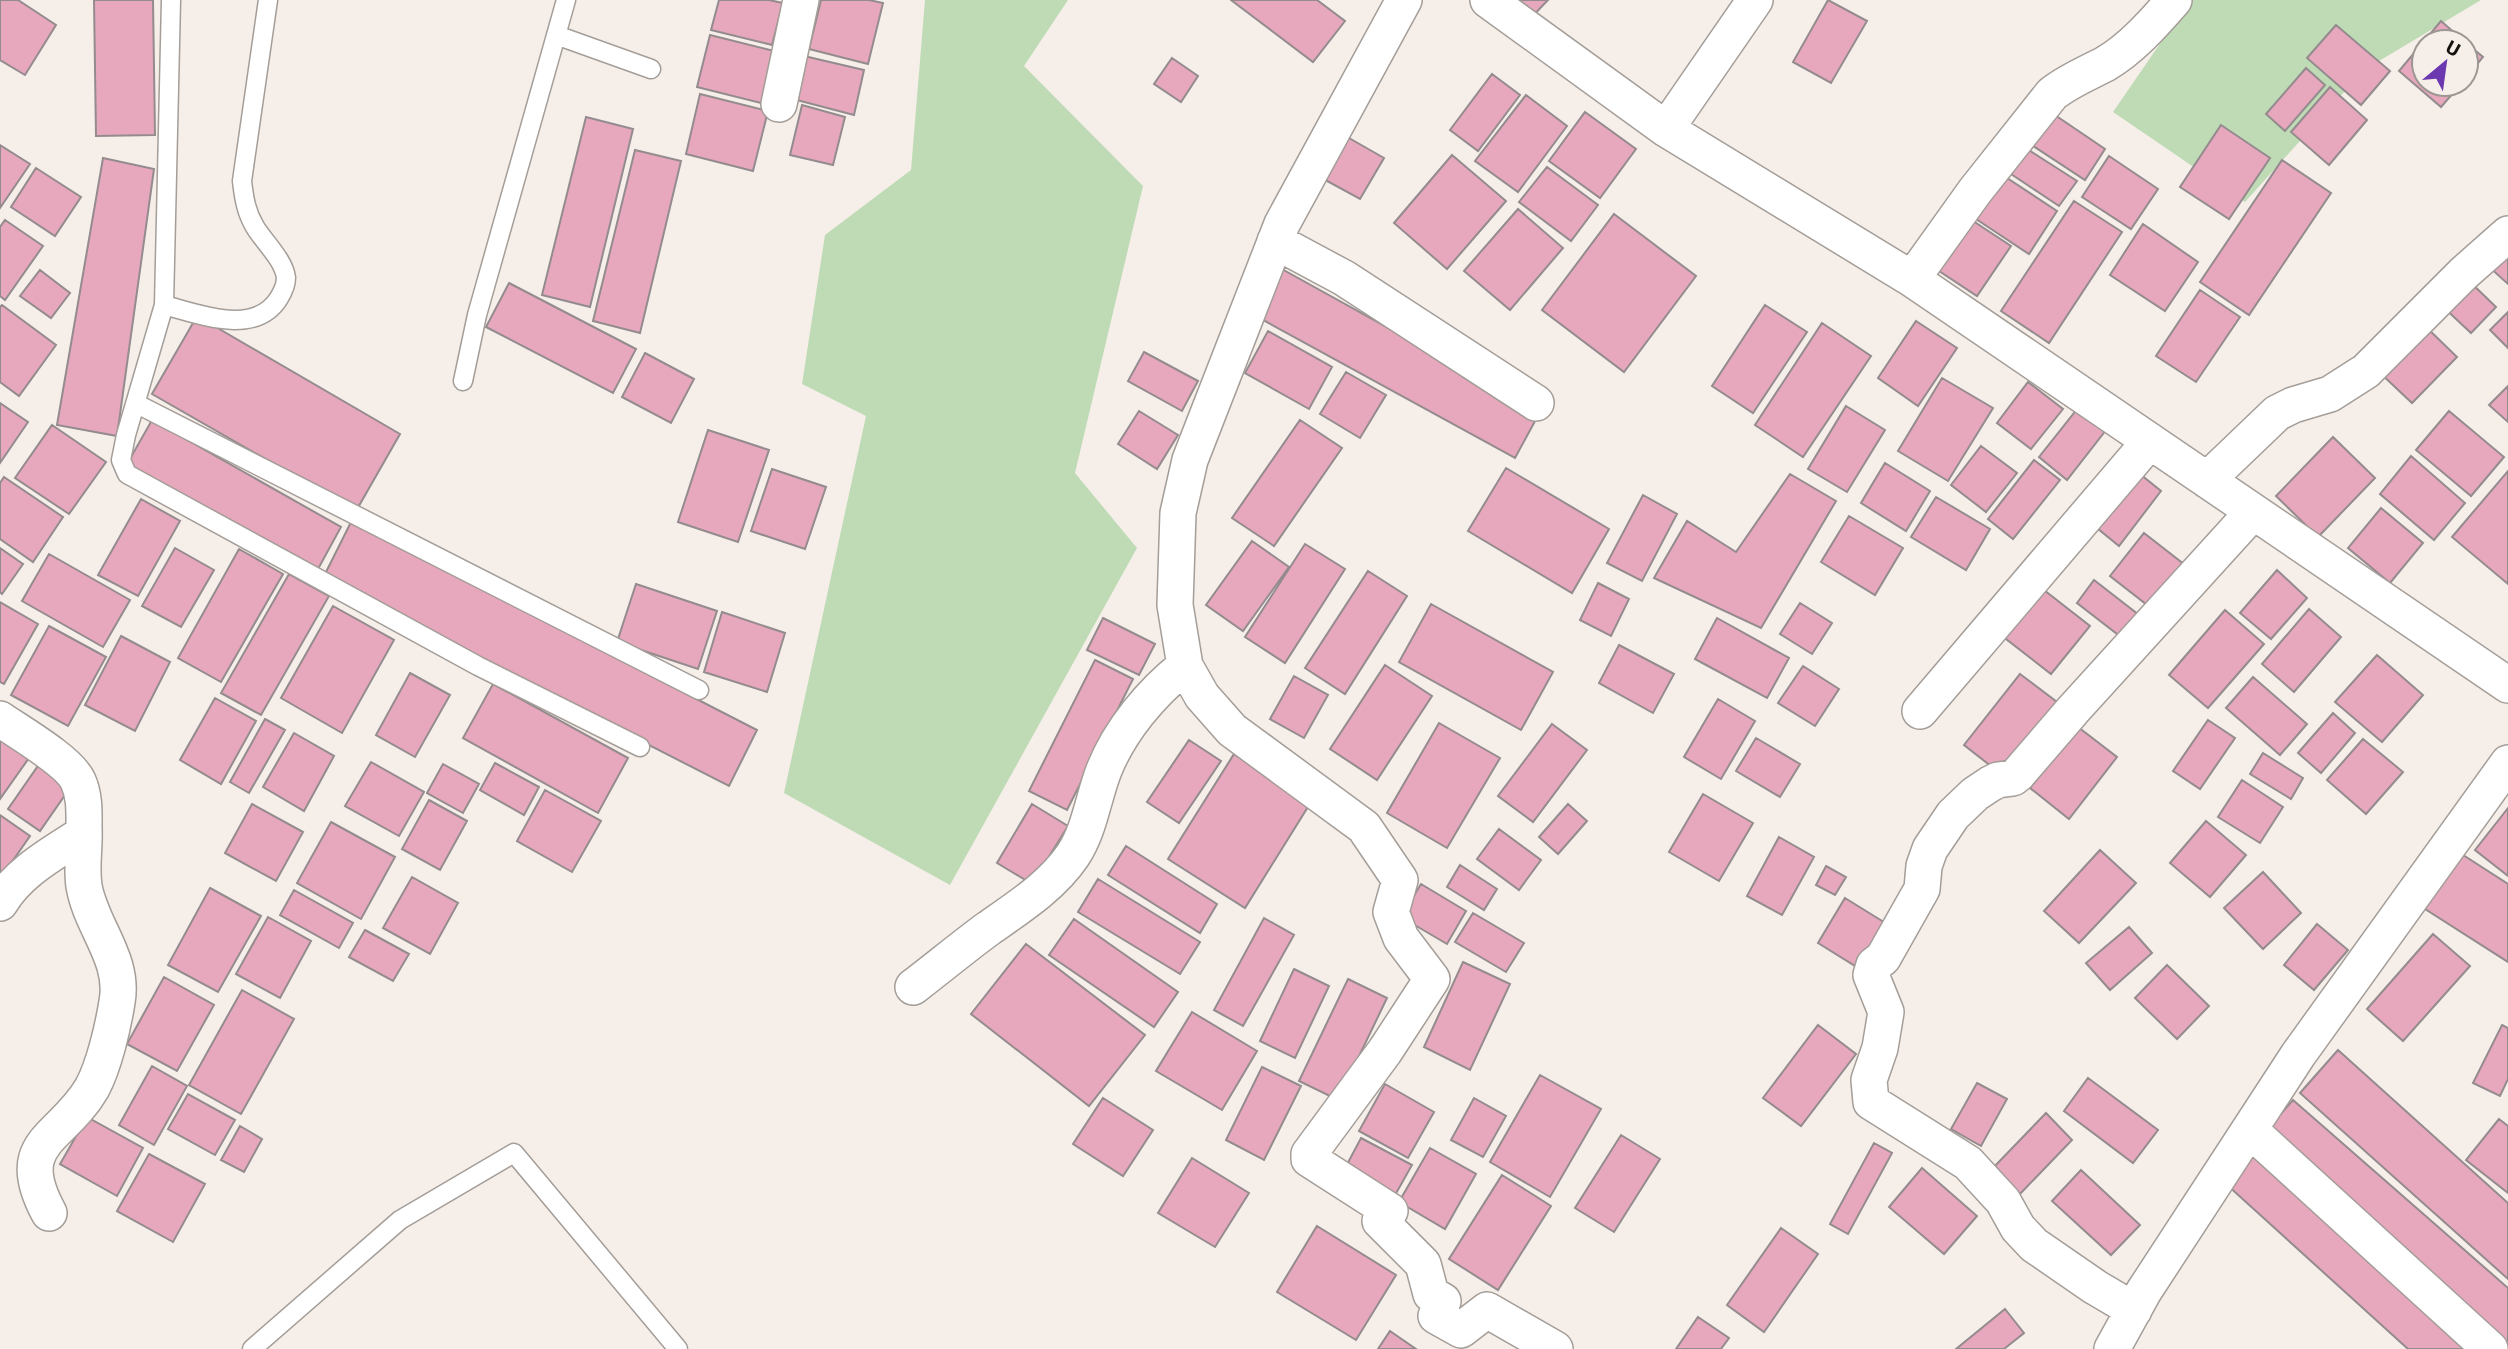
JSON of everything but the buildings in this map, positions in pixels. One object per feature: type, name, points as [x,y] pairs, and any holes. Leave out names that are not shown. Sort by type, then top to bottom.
[{"type":"street","points":[[779,104],[801,0]]},
{"type":"street","points":[[1404,0],[1282,224],[1191,460],[1178,513],[1175,605],[1185,666],[1202,696],[1232,730],[1364,827],[1400,880],[1391,912],[1401,937],[1432,979],[1385,1051],[1309,1154],[1309,1158],[1390,1211],[1380,1222],[1423,1264],[1431,1294],[1443,1301],[1436,1316],[1461,1330],[1487,1310],[1555,1349]]},
{"type":"street","points":[[1488,0],[1666,129],[1912,279],[2508,685]]},
{"type":"street","points":[[1666,129],[1755,0]]},
{"type":"street","points":[[1912,279],[1975,191],[2052,94],[2066,83],[2106,63],[2129,46],[2174,0]]},
{"type":"street","points":[[2207,481],[2277,413],[2293,405],[2330,394],[2366,372],[2454,283],[2508,234]]},
{"type":"street","points":[[1275,241],[1344,278],[1536,403]]},
{"type":"street","points":[[1920,711],[2150,441]]},
{"type":"street","points":[[2134,1310],[2034,1245],[2018,1228],[2003,1200],[1968,1163],[1871,1101],[1869,1080],[1880,1048],[1886,1012],[1871,975],[1874,965],[1882,958],[1922,889],[1924,866],[1930,849],[1954,815],[1975,794],[1990,784],[2018,774],[2253,512]]},
{"type":"street","points":[[913,988],[988,929],[1021,907],[1065,865],[1083,836],[1104,770],[1114,749],[1162,684],[1185,666]]},
{"type":"street","points":[[0,719],[68,767],[78,780],[83,797],[84,888],[97,927],[117,968],[118,1000],[93,1085],[78,1109],[50,1135],[37,1155],[37,1191],[49,1213]]},
{"type":"street","points":[[2112,1349],[2134,1310],[2298,1055],[2508,763]]},
{"type":"street","points":[[0,904],[7,891],[32,867],[84,833]]},
{"type":"street","points":[[2250,1130],[2490,1349]]},
{"type":"lane","points":[[171,0],[164,305],[121,460],[127,474],[478,666],[640,747]]},
{"type":"lane","points":[[164,305],[202,315],[240,320],[260,316],[275,304],[282,294],[286,278],[246,210],[242,181],[268,0]]},
{"type":"lane","points":[[463,381],[477,315],[566,0]]},
{"type":"lane","points":[[556,35],[651,69]]},
{"type":"lane","points":[[137,404],[699,690]]},
{"type":"lane","points":[[252,1349],[400,1220],[514,1153],[678,1349]]},
{"type":"green space","points":[[925,0],[1068,0],[1024,66],[1143,186],[1075,473],[1137,548],[950,885],[784,793],[866,416],[802,384],[825,235],[911,170]]},
{"type":"green space","points":[[2190,0],[2481,0],[2434,28],[2410,28],[2410,42],[2364,70],[2245,202],[2113,112]]}]
